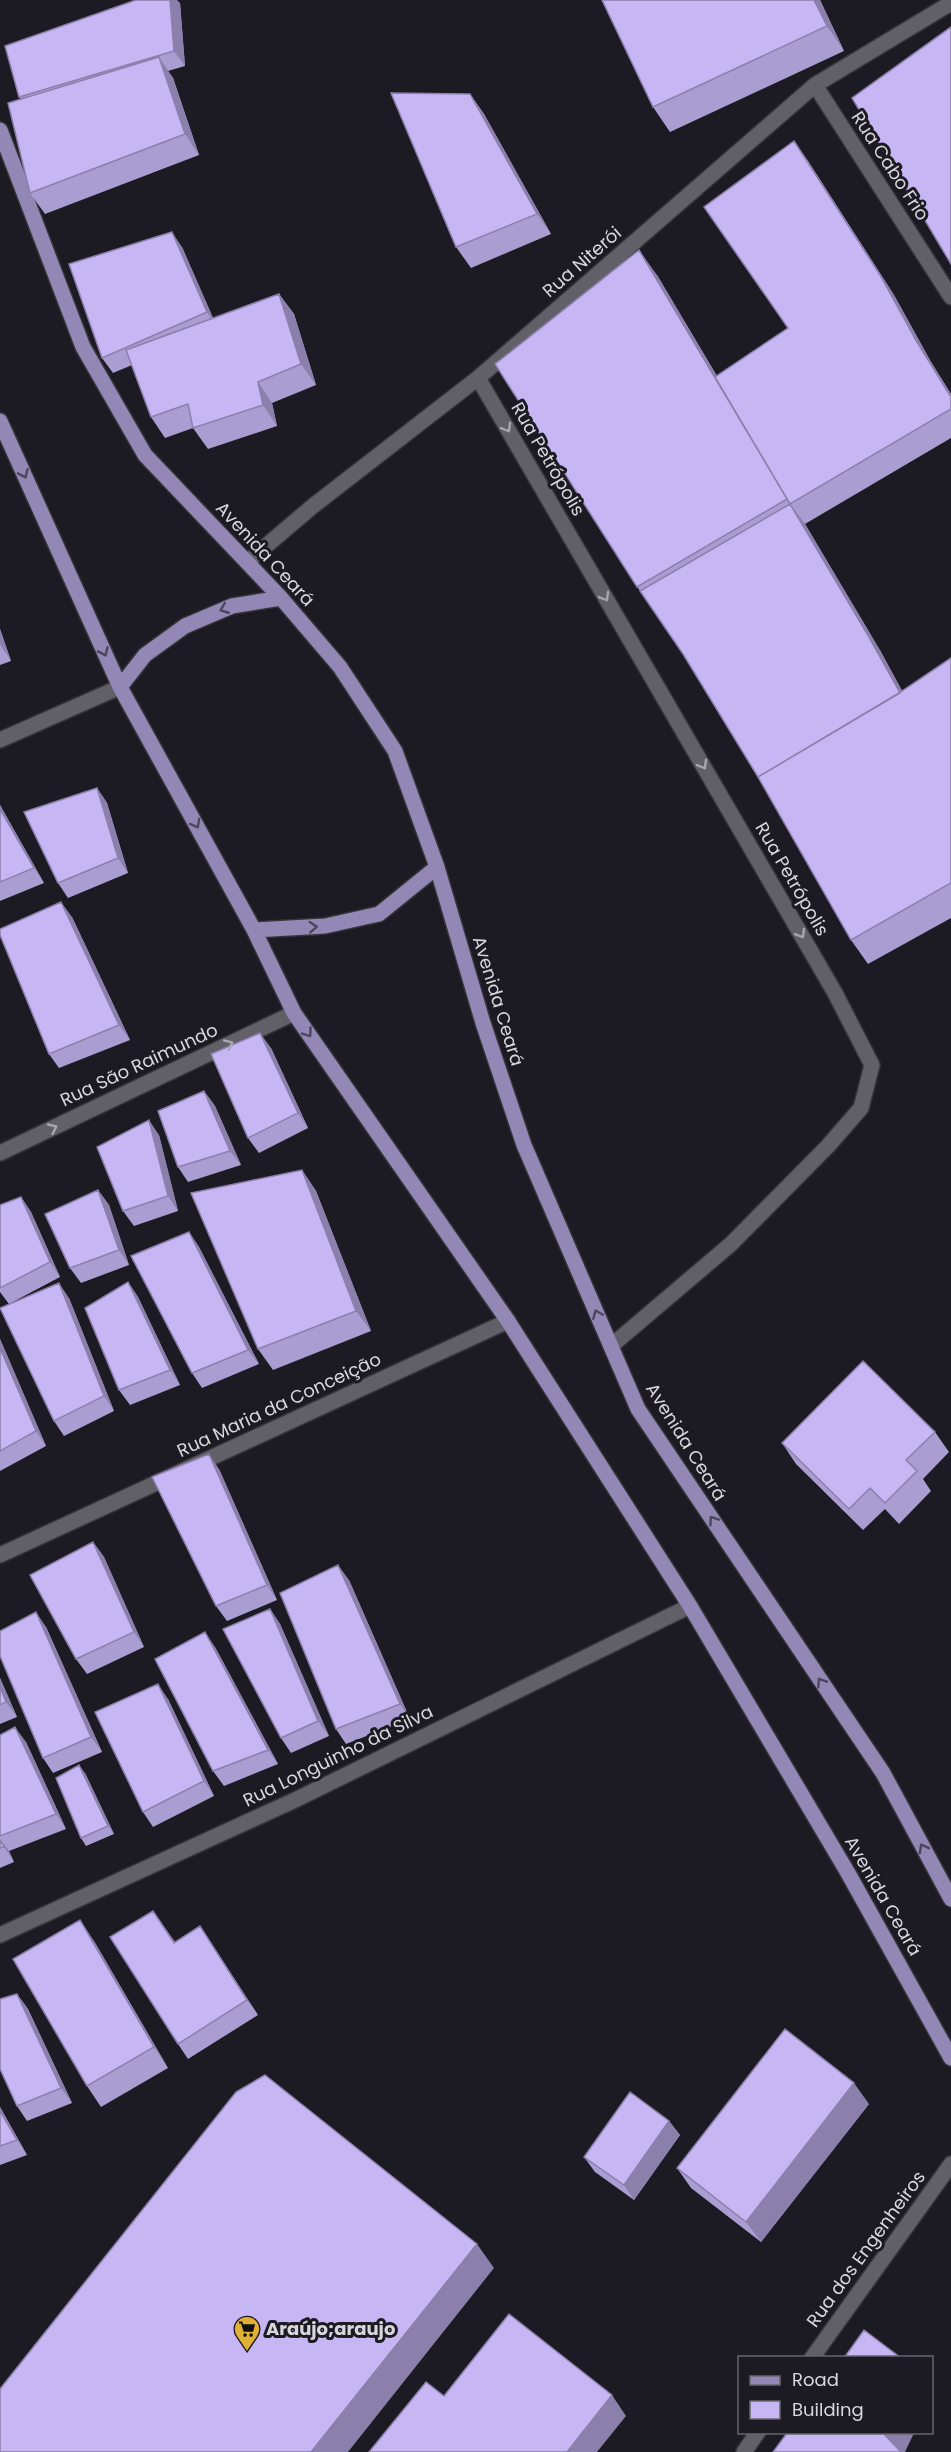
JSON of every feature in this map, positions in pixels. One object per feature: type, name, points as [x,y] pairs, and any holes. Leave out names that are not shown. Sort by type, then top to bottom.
[{"type":"main road","name":"Avenida Ceará","points":[[0,130],[83,347],[145,455],[281,598],[340,667],[395,751],[437,867],[483,1023],[524,1145],[638,1409],[883,1773],[951,1899]]},
{"type":"main road","name":"Avenida Ceará","points":[[0,421],[120,687],[254,930],[294,1013],[508,1321],[690,1606],[848,1873],[951,2058]]},
{"type":"main road","points":[[120,687],[145,655],[185,626],[232,606],[281,598]]},
{"type":"main road","points":[[254,930],[325,926],[379,914],[437,867]]},
{"type":"street","name":"Rua Niterói","points":[[247,562],[313,506],[478,378],[815,86],[951,3]]},
{"type":"street","name":"Rua Cabo Frio","points":[[815,86],[951,297]]},
{"type":"street","name":"Rua Petrópolis","points":[[478,378],[836,993],[872,1065],[861,1108],[828,1146],[731,1244],[611,1347]]},
{"type":"street","points":[[0,740],[120,687]]},
{"type":"street","name":"Rua São Raimundo","points":[[0,1153],[294,1013]]},
{"type":"street","name":"Rua Maria da Conceição","points":[[0,1555],[508,1321]]},
{"type":"street","name":"Rua Longuinho da Silva","points":[[0,1935],[295,1800],[690,1606]]},
{"type":"street","name":"Rua dos Engenheiros","points":[[813,2356],[951,2164]]},
{"type":"street","points":[[744,2452],[757,2434]]},
{"type":"building","points":[[136,0],[170,0],[174,51],[19,97],[5,46]]},
{"type":"building","points":[[602,0],[814,0],[827,26],[653,107]]},
{"type":"building","points":[[951,27],[951,264],[852,98]]},
{"type":"building","points":[[159,57],[185,134],[30,193],[8,103]]},
{"type":"building","points":[[391,93],[470,94],[537,214],[456,247]]},
{"type":"building","points":[[794,141],[880,275],[951,397],[951,409],[790,504],[715,377],[788,328],[704,207]]},
{"type":"building","points":[[172,232],[207,312],[102,358],[69,264]]},
{"type":"building","points":[[639,250],[787,499],[637,587],[495,364]]},
{"type":"building","points":[[279,294],[301,364],[258,382],[263,405],[193,428],[188,404],[151,417],[126,350]]},
{"type":"building","points":[[790,504],[900,693],[758,777],[683,654],[640,591]]},
{"type":"building","points":[[951,658],[951,883],[851,940],[758,777],[899,693]]},
{"type":"building","points":[[97,788],[118,858],[58,883],[24,812]]},
{"type":"building","points":[[0,809],[34,868],[0,882]]},
{"type":"building","points":[[61,902],[119,1025],[49,1054],[0,935],[0,929]]},
{"type":"building","points":[[260,1033],[298,1113],[248,1138],[211,1054]]},
{"type":"building","points":[[204,1091],[230,1151],[178,1167],[158,1111]]},
{"type":"building","points":[[149,1120],[168,1196],[123,1211],[97,1147]]},
{"type":"building","points":[[302,1170],[356,1311],[258,1349],[191,1193]]},
{"type":"building","points":[[98,1190],[119,1250],[70,1268],[45,1214]]},
{"type":"building","points":[[21,1197],[50,1262],[0,1288],[0,1205]]},
{"type":"building","points":[[189,1232],[248,1350],[192,1373],[131,1256]]},
{"type":"building","points":[[128,1282],[170,1370],[119,1390],[85,1308]]},
{"type":"building","points":[[59,1283],[104,1396],[54,1421],[0,1308]]},
{"type":"building","points":[[0,1348],[36,1431],[0,1451]]},
{"type":"building","points":[[863,1361],[935,1432],[906,1460],[917,1471],[885,1503],[870,1488],[849,1509],[782,1443]]},
{"type":"building","points":[[209,1454],[267,1585],[216,1606],[152,1477]]},
{"type":"building","points":[[93,1542],[134,1632],[76,1659],[30,1575]]},
{"type":"building","points":[[338,1565],[400,1704],[336,1729],[280,1593]]},
{"type":"building","points":[[270,1609],[318,1721],[281,1738],[223,1629]]},
{"type":"building","points":[[36,1612],[91,1737],[43,1758],[0,1656],[0,1631]]},
{"type":"building","points":[[205,1632],[268,1750],[213,1771],[155,1659]]},
{"type":"building","points":[[158,1684],[204,1781],[143,1812],[95,1712]]},
{"type":"building","points":[[0,1687],[6,1702],[0,1705]]},
{"type":"building","points":[[15,1727],[56,1814],[0,1836],[0,1735]]},
{"type":"building","points":[[79,1765],[108,1826],[81,1838],[56,1778]]},
{"type":"building","points":[[153,1911],[174,1943],[200,1926],[247,2000],[178,2044],[110,1937]]},
{"type":"building","points":[[80,1920],[154,2047],[87,2086],[13,1959]]},
{"type":"building","points":[[17,1994],[61,2088],[17,2106],[0,2069],[0,1999]]},
{"type":"building","points":[[785,2029],[854,2083],[746,2222],[677,2168]]},
{"type":"building","name":"Araújo;araujo","points":[[265,2075],[477,2244],[311,2452],[0,2452],[0,2389],[236,2092]]},
{"type":"building","points":[[630,2092],[669,2121],[624,2185],[584,2157]]},
{"type":"building","points":[[0,2111],[17,2140],[0,2146]]},
{"type":"building","points":[[509,2314],[612,2395],[567,2452],[369,2452],[426,2382],[444,2396]]},
{"type":"building","points":[[864,2330],[898,2356],[845,2356]]},
{"type":"building","points":[[786,2434],[886,2434],[901,2452],[773,2452]]},
{"type":"place","name":"Araújo;araujo","points":[[247,2352]]}]
